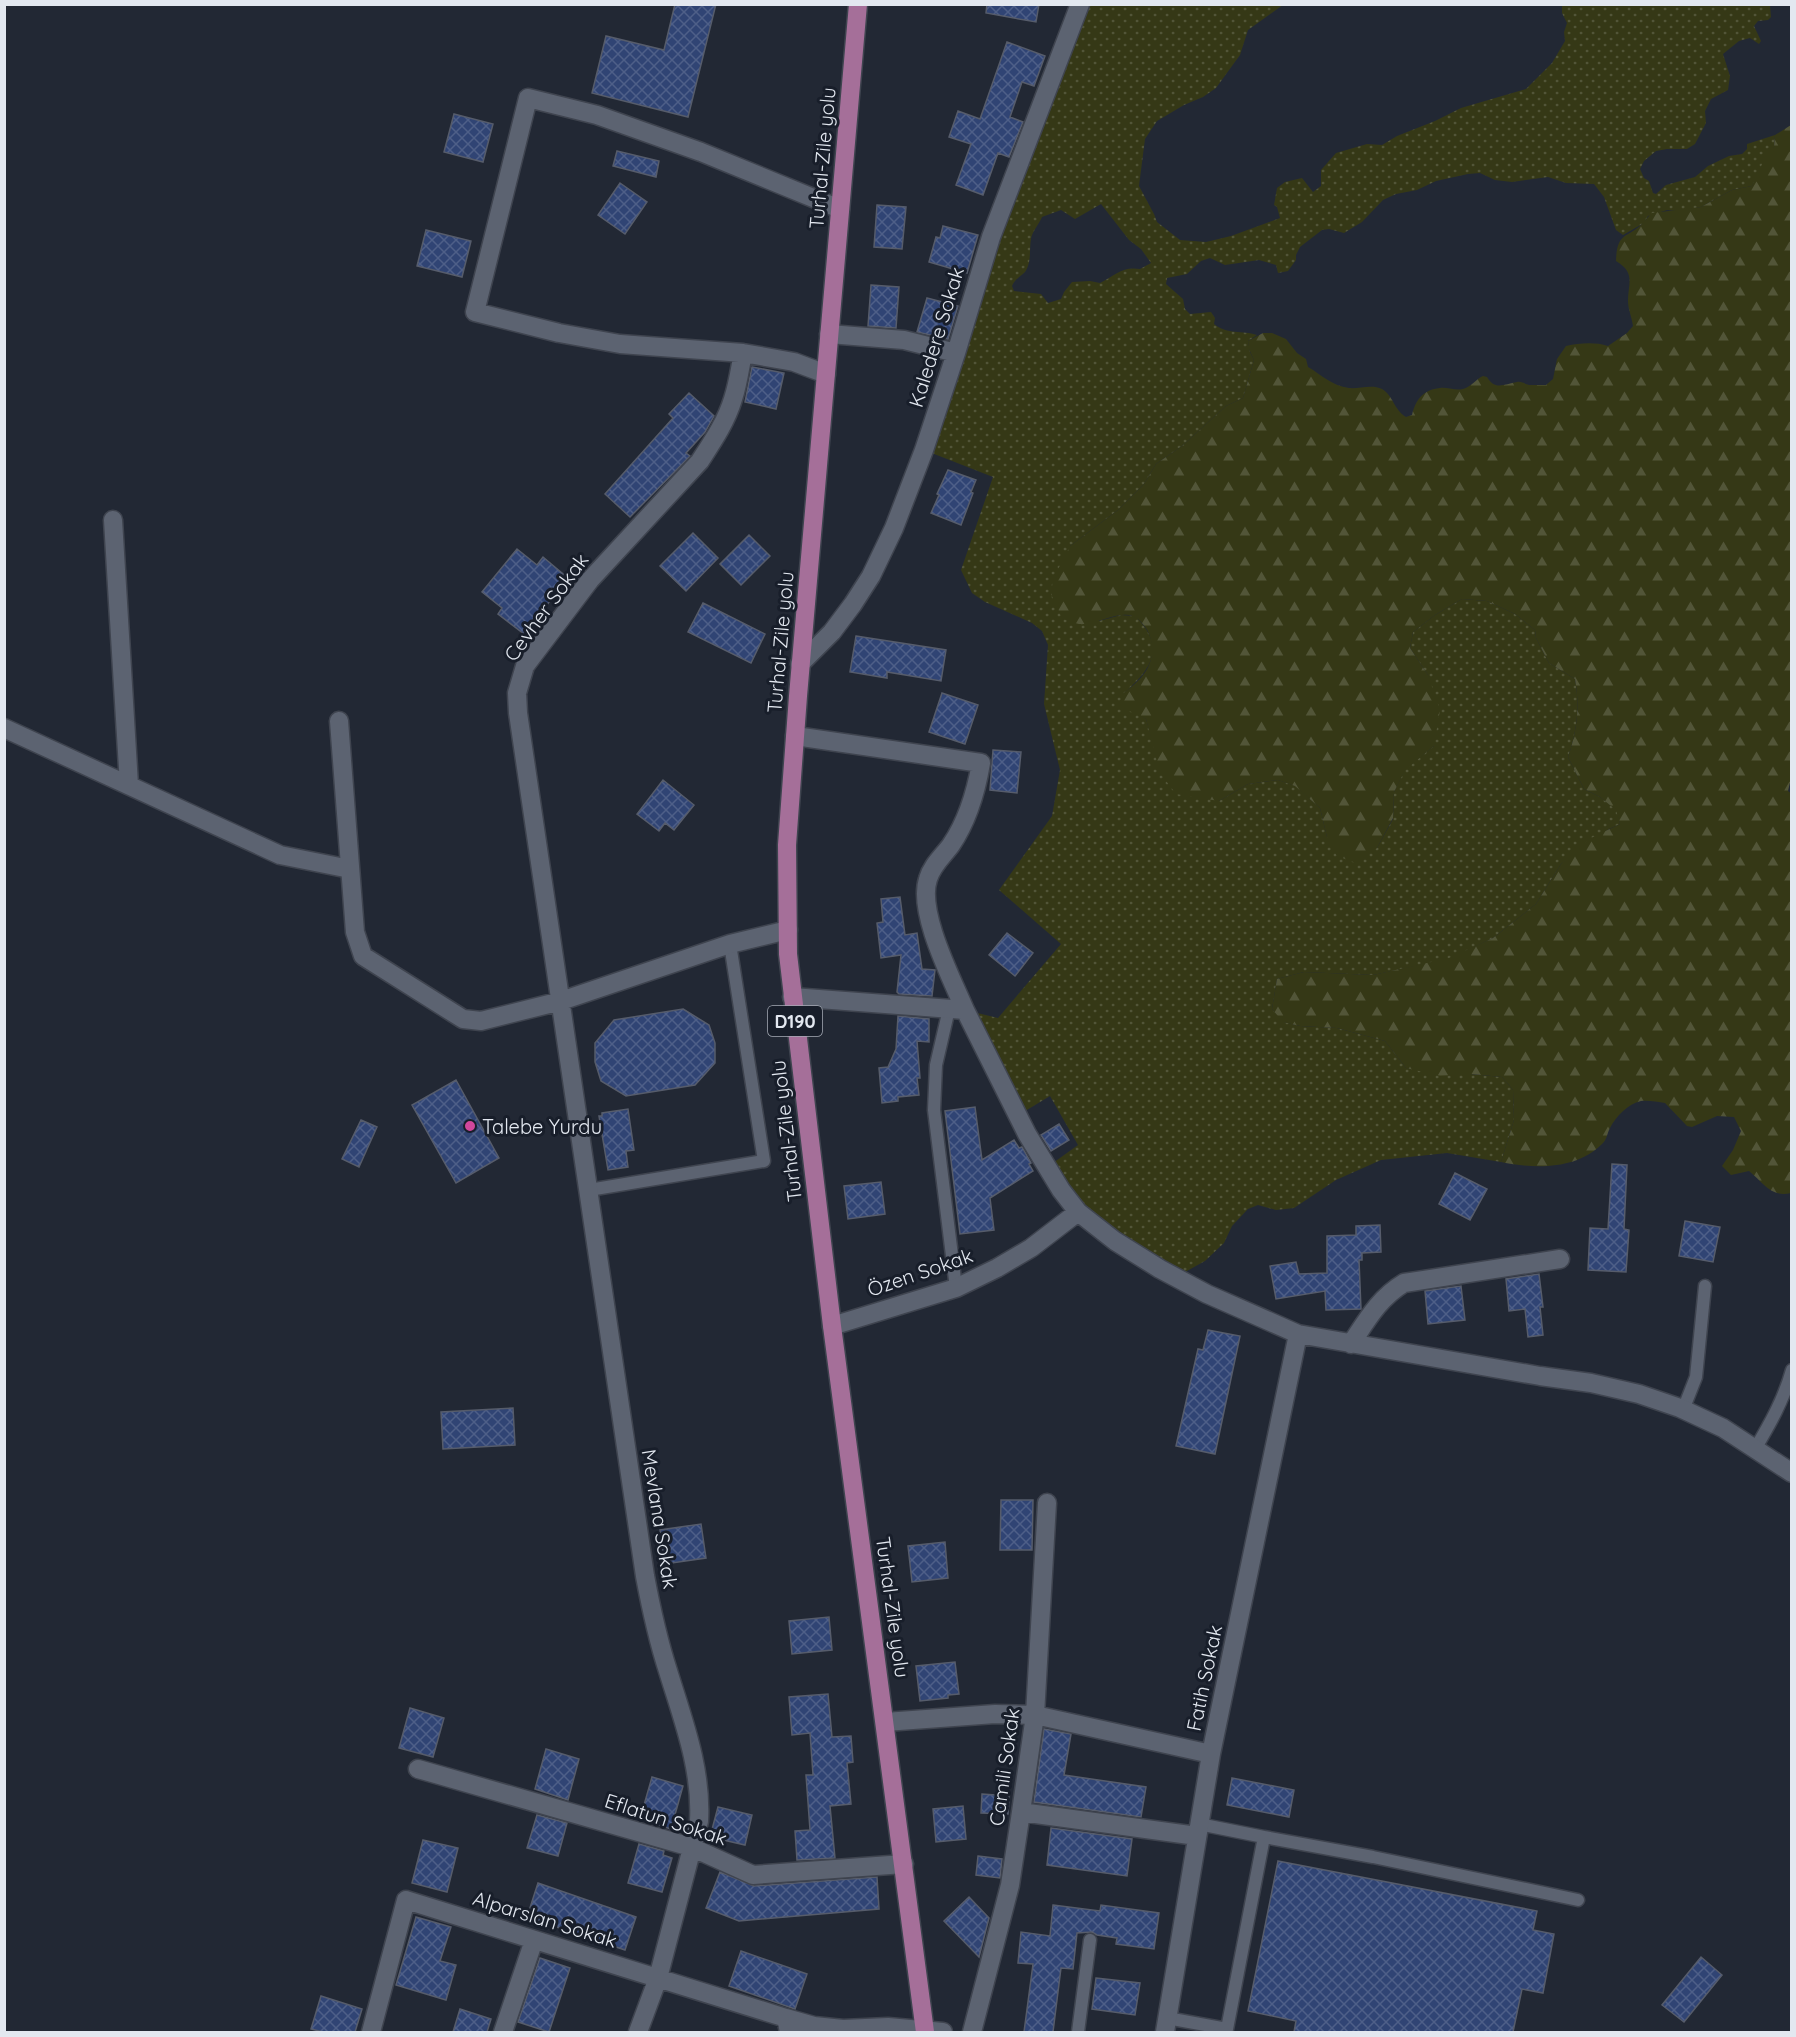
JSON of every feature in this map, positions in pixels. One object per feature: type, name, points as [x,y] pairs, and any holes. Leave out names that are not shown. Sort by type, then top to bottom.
[{"type":"main road","name":"Turhal-Zile yolu","points":[[858,4],[800,664],[788,845],[788,930],[792,997],[832,1326],[904,1864],[931,2032]]},
{"type":"street","name":"Kaledere Sokak","points":[[800,664],[832,632],[854,604],[871,576],[894,528],[924,450],[991,237],[1080,4]]},
{"type":"street","points":[[826,374],[794,362],[743,353],[620,344],[559,333],[475,312],[528,98],[597,115],[701,152],[840,209]]},
{"type":"street","points":[[830,334],[904,340],[956,353]]},
{"type":"street","name":"Cevher Sokak","points":[[561,1001],[518,713],[517,693],[520,681],[525,666],[590,580],[700,461],[714,441],[734,398],[743,353]]},
{"type":"street","points":[[112,520],[129,785]]},
{"type":"street","points":[[339,721],[355,932],[359,947],[363,956],[456,1015],[469,1021],[481,1022],[561,1001],[730,944],[788,930]]},
{"type":"street","points":[[4,728],[280,855],[350,869]]},
{"type":"street","points":[[795,736],[981,763],[976,793],[964,820],[928,878],[927,907],[935,937],[957,1009],[1046,1168],[1078,1212],[1115,1240],[1160,1269],[1207,1294],[1298,1334],[1592,1383],[1639,1394],[1723,1428],[1791,1473]]},
{"type":"street","points":[[792,997],[957,1009]]},
{"type":"street","name":"Mevlana Sokak","points":[[561,1001],[645,1576],[655,1628],[697,1777],[700,1802],[699,1821],[690,1847],[658,1978],[638,2032]]},
{"type":"street","name":"Özen Sokak","points":[[832,1326],[956,1288],[997,1268],[1030,1248],[1078,1212]]},
{"type":"street","points":[[1351,1344],[1378,1303],[1390,1291],[1404,1283],[1560,1259]]},
{"type":"street","name":"Fatih Sokak","points":[[1166,2025],[1211,1754],[1298,1334]]},
{"type":"street","name":"Camili Sokak","points":[[972,2032],[1010,1885],[1035,1715],[1047,1503]]},
{"type":"street","points":[[885,1722],[995,1714],[1035,1715],[1211,1754]]},
{"type":"street","name":"Eflatun Sokak","points":[[418,1769],[690,1847],[753,1875],[904,1864]]},
{"type":"street","points":[[1021,1812],[1198,1830]]},
{"type":"street","name":"Alparslan Sokak","points":[[371,2032],[406,1900],[658,1978],[788,2025],[843,2030],[888,2028],[931,2032]]},
{"type":"street","points":[[503,2032],[534,1940]]},
{"type":"lane","points":[[589,1190],[764,1161],[730,944]]},
{"type":"lane","points":[[956,1288],[934,1110],[936,1065],[957,1009]]},
{"type":"lane","points":[[1683,1410],[1696,1377],[1705,1286]]},
{"type":"lane","points":[[1755,1449],[1774,1416],[1786,1389],[1791,1370]]},
{"type":"lane","points":[[1198,1830],[1264,1837],[1385,1859],[1578,1900]]},
{"type":"lane","points":[[1166,2025],[1227,2029],[1264,1837]]},
{"type":"lane","points":[[1078,2032],[1089,1941]]},
{"type":"green space","points":[[1080,5],[1283,5],[1248,30],[1240,55],[1216,88],[1157,121],[1145,139],[1139,186],[1157,222],[1180,240],[1206,242],[1231,236],[1280,218],[1277,207],[1274,205],[1277,188],[1285,182],[1302,178],[1313,192],[1321,186],[1321,170],[1336,153],[1367,144],[1382,145],[1461,108],[1526,89],[1552,63],[1565,41],[1564,32],[1567,23],[1562,13],[1562,5],[1770,5],[1771,17],[1768,20],[1758,21],[1754,26],[1761,41],[1759,44],[1750,38],[1739,41],[1723,54],[1730,76],[1728,90],[1711,99],[1705,111],[1706,123],[1695,144],[1687,149],[1656,151],[1644,161],[1640,169],[1644,178],[1649,181],[1653,193],[1656,194],[1666,185],[1695,177],[1708,166],[1729,156],[1742,154],[1747,149],[1747,144],[1775,135],[1774,147],[1752,186],[1732,190],[1701,207],[1679,211],[1667,210],[1648,216],[1644,223],[1623,235],[1616,230],[1604,197],[1594,184],[1566,183],[1548,177],[1512,182],[1495,180],[1480,173],[1468,174],[1436,181],[1417,190],[1396,194],[1383,200],[1362,222],[1344,233],[1329,229],[1322,230],[1300,247],[1296,260],[1288,271],[1278,273],[1276,265],[1259,260],[1225,265],[1210,258],[1201,261],[1187,274],[1167,278],[1166,284],[1183,299],[1185,309],[1190,314],[1211,312],[1215,318],[1214,324],[1219,327],[1257,335],[1248,341],[1254,360],[1243,398],[1226,406],[1182,446],[1156,464],[1144,484],[1118,510],[1070,546],[1099,621],[1121,615],[1135,616],[1151,638],[1153,649],[1147,668],[1122,695],[1133,711],[1146,719],[1153,743],[1219,801],[1248,784],[1278,780],[1296,786],[1320,808],[1327,837],[1377,848],[1393,819],[1394,792],[1405,769],[1434,746],[1428,675],[1410,648],[1413,632],[1435,615],[1462,599],[1487,601],[1515,614],[1535,630],[1536,638],[1549,663],[1575,679],[1577,719],[1568,757],[1584,789],[1600,797],[1617,810],[1620,824],[1609,829],[1561,864],[1536,904],[1493,938],[1449,959],[1373,975],[1304,972],[1277,979],[1272,1009],[1284,1022],[1300,1026],[1337,1028],[1385,1041],[1406,1068],[1502,1077],[1513,1090],[1514,1120],[1501,1162],[1447,1153],[1381,1160],[1336,1180],[1294,1208],[1276,1210],[1258,1205],[1248,1209],[1232,1226],[1224,1243],[1205,1261],[1176,1277],[1115,1241],[1046,1168],[1078,1145],[1050,1096],[1017,1116],[965,1010],[998,1018],[1061,944],[999,890],[1052,816],[1060,770],[1044,704],[1048,645],[1042,631],[1032,623],[985,602],[972,593],[961,570],[993,477],[924,450]],"holes":[[[1101,204],[1129,240],[1141,249],[1151,263],[1140,269],[1124,270],[1100,283],[1072,282],[1061,299],[1048,303],[1041,294],[1014,291],[1013,284],[1027,268],[1032,236],[1042,217],[1061,210],[1075,219]]]},
{"type":"green space","points":[[1791,125],[1792,774],[1788,791],[1792,794],[1791,1193],[1773,1191],[1749,1171],[1731,1175],[1722,1166],[1733,1150],[1741,1131],[1734,1117],[1717,1116],[1692,1127],[1687,1126],[1665,1103],[1653,1101],[1641,1101],[1627,1108],[1619,1115],[1604,1142],[1592,1153],[1580,1159],[1568,1163],[1541,1166],[1501,1162],[1514,1120],[1513,1090],[1502,1077],[1471,1074],[1440,1076],[1406,1068],[1385,1041],[1337,1028],[1300,1026],[1283,1022],[1272,1009],[1277,979],[1304,972],[1373,975],[1449,958],[1493,938],[1536,904],[1561,864],[1589,839],[1620,824],[1616,810],[1600,797],[1584,789],[1568,757],[1577,719],[1575,679],[1549,663],[1536,638],[1535,630],[1515,614],[1487,601],[1462,599],[1435,615],[1413,632],[1410,648],[1428,675],[1440,710],[1434,746],[1405,770],[1394,792],[1393,818],[1377,848],[1356,863],[1337,856],[1327,837],[1320,808],[1295,786],[1278,780],[1248,784],[1219,801],[1176,794],[1160,773],[1146,719],[1123,708],[1121,695],[1139,680],[1150,662],[1152,647],[1147,630],[1141,622],[1127,615],[1087,624],[1079,624],[1062,618],[1051,594],[1053,579],[1070,546],[1118,510],[1144,484],[1156,464],[1182,446],[1226,406],[1243,398],[1254,360],[1248,341],[1263,333],[1272,333],[1286,339],[1297,353],[1306,359],[1308,367],[1327,380],[1349,388],[1382,389],[1406,417],[1412,415],[1418,400],[1425,393],[1443,388],[1463,389],[1483,376],[1497,385],[1519,382],[1529,385],[1546,385],[1553,379],[1557,359],[1566,346],[1587,343],[1608,346],[1633,326],[1628,304],[1629,274],[1616,261],[1618,245],[1623,237],[1636,229],[1652,213],[1701,207],[1732,190],[1752,186],[1768,151],[1774,147],[1775,135]]},
{"type":"building","points":[[675,4],[716,4],[688,117],[592,93],[606,36],[664,50]]},
{"type":"building","points":[[987,4],[1039,4],[1036,22],[986,13]]},
{"type":"building","points":[[1007,42],[1045,56],[1034,86],[1022,82],[1010,117],[1023,122],[1009,157],[998,153],[983,195],[956,185],[971,144],[949,137],[958,111],[980,119]]},
{"type":"building","points":[[454,114],[493,124],[483,162],[444,152]]},
{"type":"building","points":[[617,151],[659,161],[656,177],[613,166]]},
{"type":"building","points":[[620,183],[647,202],[625,234],[598,215]]},
{"type":"building","points":[[877,205],[906,207],[902,249],[874,247]]},
{"type":"building","points":[[943,226],[978,235],[967,273],[929,262],[936,237],[940,238]]},
{"type":"building","points":[[426,230],[471,241],[462,277],[417,266]]},
{"type":"building","points":[[871,285],[899,287],[896,328],[868,326]]},
{"type":"building","points":[[927,298],[958,306],[948,339],[917,332]]},
{"type":"building","points":[[752,367],[784,373],[776,409],[745,402]]},
{"type":"building","points":[[689,393],[714,416],[705,432],[686,453],[690,456],[630,517],[605,494],[673,418],[669,414]]},
{"type":"building","points":[[948,470],[976,480],[961,525],[931,513]]},
{"type":"building","points":[[693,533],[718,558],[686,591],[660,566]]},
{"type":"building","points":[[749,535],[770,556],[741,585],[720,564]]},
{"type":"building","points":[[517,549],[537,565],[543,557],[568,578],[524,634],[498,614],[502,608],[482,592]]},
{"type":"building","points":[[703,603],[765,634],[751,663],[688,632]]},
{"type":"building","points":[[856,636],[946,650],[941,681],[887,672],[887,678],[850,672]]},
{"type":"building","points":[[942,693],[978,705],[965,744],[929,732]]},
{"type":"building","points":[[993,750],[1021,752],[1017,793],[990,790]]},
{"type":"building","points":[[663,780],[694,805],[674,830],[665,823],[659,831],[637,814]]},
{"type":"building","points":[[900,897],[905,935],[917,933],[922,969],[935,970],[932,996],[899,994],[897,992],[901,955],[881,958],[877,923],[883,922],[881,899]]},
{"type":"building","points":[[1007,933],[1033,953],[1015,976],[989,955]]},
{"type":"building","points":[[683,1009],[709,1025],[715,1043],[715,1063],[695,1085],[626,1096],[601,1081],[595,1062],[595,1043],[614,1020]]},
{"type":"building","points":[[898,1016],[929,1019],[929,1042],[917,1041],[919,1095],[898,1097],[898,1101],[882,1103],[879,1068],[888,1067],[896,1049]]},
{"type":"building","points":[[456,1080],[499,1158],[456,1183],[412,1105]]},
{"type":"building","points":[[975,1107],[982,1160],[1014,1140],[1019,1148],[1022,1147],[1033,1171],[990,1198],[994,1230],[960,1234],[945,1111]]},
{"type":"building","points":[[628,1109],[634,1150],[626,1151],[628,1167],[608,1170],[599,1116],[602,1116],[602,1113]]},
{"type":"building","points":[[361,1120],[377,1127],[359,1167],[342,1159]]},
{"type":"building","points":[[1059,1124],[1069,1140],[1051,1151],[1041,1135]]},
{"type":"building","points":[[1612,1164],[1627,1165],[1624,1229],[1629,1230],[1626,1272],[1588,1270],[1590,1228],[1608,1229]]},
{"type":"building","points":[[1455,1173],[1487,1189],[1470,1220],[1439,1204]]},
{"type":"building","points":[[881,1182],[885,1214],[848,1219],[844,1186]]},
{"type":"building","points":[[1685,1221],[1720,1227],[1713,1262],[1679,1256]]},
{"type":"building","points":[[1380,1225],[1381,1252],[1362,1253],[1362,1260],[1359,1260],[1361,1309],[1326,1310],[1325,1291],[1276,1299],[1270,1266],[1296,1262],[1299,1274],[1327,1273],[1327,1236],[1356,1235],[1356,1226]]},
{"type":"building","points":[[1539,1274],[1543,1307],[1540,1307],[1543,1335],[1528,1337],[1525,1309],[1509,1311],[1506,1279]]},
{"type":"building","points":[[1461,1286],[1465,1320],[1428,1324],[1425,1291]]},
{"type":"building","points":[[1208,1330],[1240,1336],[1215,1454],[1176,1446],[1198,1349],[1203,1350]]},
{"type":"building","points":[[513,1408],[515,1445],[443,1449],[441,1412]]},
{"type":"building","points":[[1001,1500],[1033,1500],[1032,1550],[1000,1550]]},
{"type":"building","points":[[701,1524],[706,1558],[665,1564],[660,1530]]},
{"type":"building","points":[[945,1542],[948,1578],[912,1582],[908,1546]]},
{"type":"building","points":[[829,1617],[832,1650],[792,1654],[789,1621]]},
{"type":"building","points":[[955,1662],[959,1694],[948,1695],[948,1698],[920,1701],[916,1666]]},
{"type":"building","points":[[828,1694],[832,1737],[851,1736],[853,1762],[847,1763],[851,1804],[830,1806],[835,1858],[797,1860],[795,1831],[810,1830],[806,1775],[813,1775],[810,1733],[792,1735],[789,1697]]},
{"type":"building","points":[[410,1708],[444,1718],[433,1757],[399,1748]]},
{"type":"building","points":[[1044,1729],[1071,1734],[1064,1775],[1146,1787],[1141,1817],[1034,1802]]},
{"type":"building","points":[[546,1749],[579,1759],[568,1800],[535,1789]]},
{"type":"building","points":[[652,1777],[683,1786],[671,1829],[640,1819]]},
{"type":"building","points":[[1232,1778],[1294,1790],[1289,1817],[1227,1805]]},
{"type":"building","points":[[982,1794],[1009,1796],[1008,1814],[981,1813]]},
{"type":"building","points":[[963,1806],[966,1839],[936,1842],[933,1809]]},
{"type":"building","points":[[718,1807],[752,1815],[745,1845],[710,1837]]},
{"type":"building","points":[[537,1815],[567,1823],[558,1856],[527,1848]]},
{"type":"building","points":[[1051,1828],[1132,1839],[1127,1876],[1047,1865]]},
{"type":"building","points":[[423,1840],[458,1848],[447,1892],[412,1883]]},
{"type":"building","points":[[639,1844],[664,1851],[663,1855],[672,1858],[662,1892],[628,1883]]},
{"type":"building","points":[[978,1856],[1002,1859],[1000,1878],[976,1875]]},
{"type":"building","points":[[1278,1861],[1537,1911],[1533,1930],[1554,1934],[1543,1993],[1522,1989],[1513,2032],[1294,2032],[1296,2021],[1248,2011]]},
{"type":"building","points":[[720,1872],[754,1886],[877,1877],[879,1909],[739,1921],[706,1908]]},
{"type":"building","points":[[538,1883],[636,1917],[625,1950],[527,1917]]},
{"type":"building","points":[[969,1897],[989,1918],[979,1957],[944,1921]]},
{"type":"building","points":[[1053,1905],[1100,1911],[1101,1905],[1159,1913],[1154,1949],[1116,1944],[1117,1938],[1092,1932],[1077,1933],[1073,1969],[1061,1968],[1053,2032],[1024,2032],[1033,1964],[1018,1963],[1021,1932],[1050,1936]]},
{"type":"building","points":[[416,1917],[451,1927],[440,1961],[456,1965],[446,2000],[396,1985]]},
{"type":"building","points":[[741,1951],[807,1974],[795,2009],[729,1986]]},
{"type":"building","points":[[1701,1957],[1722,1975],[1684,2022],[1662,2005]]},
{"type":"building","points":[[540,1958],[570,1968],[549,2032],[518,2022]]},
{"type":"building","points":[[1096,1978],[1140,1983],[1135,2015],[1092,2009]]},
{"type":"building","points":[[321,1996],[362,2009],[355,2032],[323,2032],[311,2029]]},
{"type":"building","points":[[460,2009],[491,2019],[487,2032],[453,2032]]},
{"type":"place","name":"Talebe Yurdu","points":[[470,1126]]}]
